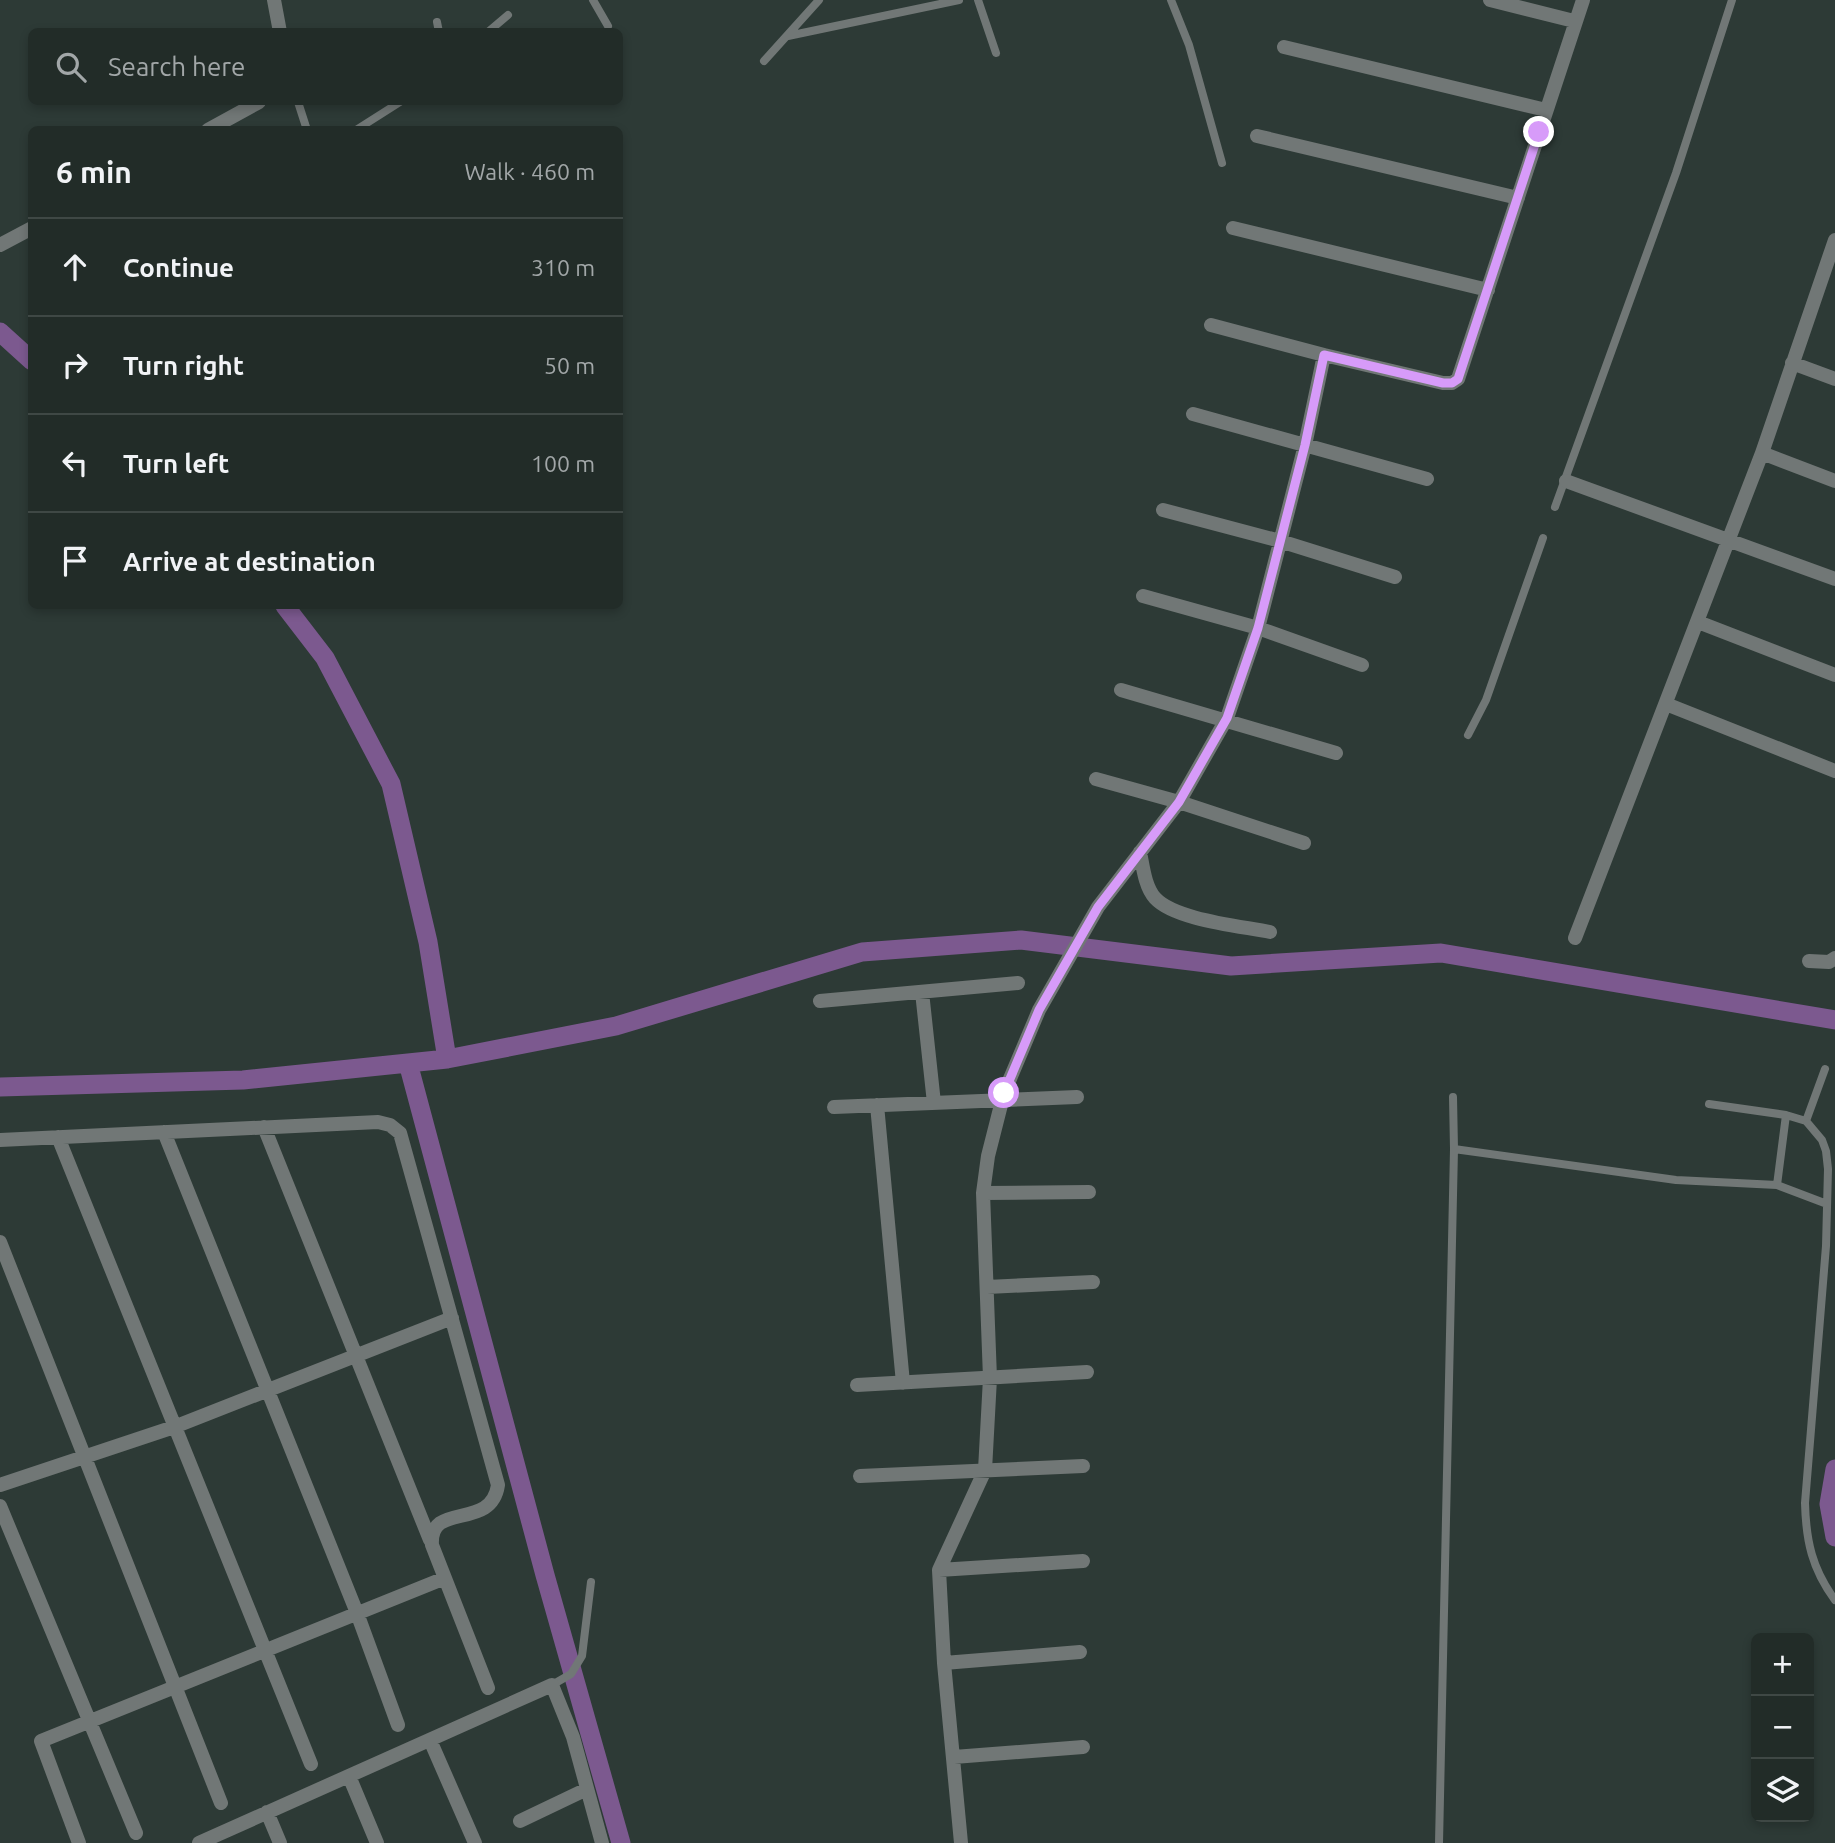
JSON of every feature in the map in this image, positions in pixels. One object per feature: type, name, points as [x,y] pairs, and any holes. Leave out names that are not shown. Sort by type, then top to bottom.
[{"type":"street","points":[[274,0],[279,28]]},
{"type":"street","points":[[1490,0],[1574,21]]},
{"type":"street","points":[[1211,325],[1324,355],[1452,383],[1462,370],[1583,0]]},
{"type":"street","points":[[1284,47],[1546,110]]},
{"type":"street","points":[[215,126],[254,105]]},
{"type":"street","points":[[1257,136],[1518,198]]},
{"type":"street","points":[[1233,228],[1488,290]]},
{"type":"street","points":[[0,245],[28,230]]},
{"type":"street","points":[[1575,938],[1730,539],[1762,453],[1820,276],[1835,240]]},
{"type":"street","points":[[1820,276],[1835,282]]},
{"type":"street","points":[[961,1843],[944,1663],[939,1570],[985,1470],[990,1378],[983,1193],[988,1156],[1002,1100],[1039,1010],[1098,907],[1179,802],[1227,718],[1258,628],[1305,445],[1324,355]]},
{"type":"street","points":[[1792,363],[1835,379]]},
{"type":"street","points":[[1193,414],[1427,479]]},
{"type":"street","points":[[1762,453],[1835,481]]},
{"type":"street","points":[[1566,481],[1835,579]]},
{"type":"street","points":[[1163,510],[1280,541],[1395,577]]},
{"type":"street","points":[[1143,596],[1258,628],[1362,665]]},
{"type":"street","points":[[1698,622],[1835,675]]},
{"type":"street","points":[[1121,690],[1227,718],[1336,753]]},
{"type":"street","points":[[1666,704],[1835,771]]},
{"type":"street","points":[[1096,779],[1179,802],[1304,843]]},
{"type":"street","points":[[1139,852],[1148,886],[1155,899],[1204,918],[1270,932]]},
{"type":"street","points":[[1809,961],[1829,962],[1835,958]]},
{"type":"street","points":[[820,1001],[1018,983]]},
{"type":"street","points":[[922,992],[934,1103]]},
{"type":"street","points":[[834,1107],[1077,1097]]},
{"type":"street","points":[[877,1105],[903,1382]]},
{"type":"street","points":[[0,1140],[378,1122],[390,1125],[400,1133],[498,1485],[496,1499],[480,1512],[434,1525],[432,1545]]},
{"type":"street","points":[[264,1127],[488,1688]]},
{"type":"street","points":[[164,1132],[357,1613],[398,1725]]},
{"type":"street","points":[[58,1137],[310,1764]]},
{"type":"street","points":[[983,1193],[1089,1192]]},
{"type":"street","points":[[0,1242],[221,1803]]},
{"type":"street","points":[[987,1287],[1093,1282]]},
{"type":"street","points":[[0,1485],[174,1427],[452,1318]]},
{"type":"street","points":[[857,1385],[1087,1372]]},
{"type":"street","points":[[860,1476],[1083,1466]]},
{"type":"street","points":[[0,1506],[136,1833]]},
{"type":"street","points":[[939,1570],[1083,1561]]},
{"type":"street","points":[[79,1843],[41,1741],[444,1578]]},
{"type":"street","points":[[944,1663],[1080,1652]]},
{"type":"street","points":[[199,1843],[552,1685],[573,1737],[602,1843]]},
{"type":"street","points":[[430,1740],[475,1843]]},
{"type":"street","points":[[954,1757],[1083,1747]]},
{"type":"street","points":[[349,1776],[377,1843]]},
{"type":"street","points":[[520,1821],[587,1790]]},
{"type":"street","points":[[267,1812],[280,1843]]},
{"type":"lane","points":[[593,0],[608,26]]},
{"type":"lane","points":[[764,61],[820,0]]},
{"type":"lane","points":[[788,36],[959,0]]},
{"type":"lane","points":[[978,0],[996,53]]},
{"type":"lane","points":[[1171,0],[1189,45],[1222,163]]},
{"type":"lane","points":[[1555,507],[1676,173],[1732,0]]},
{"type":"lane","points":[[493,28],[508,15]]},
{"type":"lane","points":[[437,22],[438,28]]},
{"type":"lane","points":[[299,105],[306,126]]},
{"type":"lane","points":[[361,126],[387,106]]},
{"type":"lane","points":[[1468,735],[1486,700],[1543,538]]},
{"type":"lane","points":[[1806,1121],[1825,1069]]},
{"type":"lane","points":[[1439,1843],[1453,1097]]},
{"type":"lane","points":[[1709,1104],[1786,1115],[1806,1121],[1822,1140],[1826,1151],[1827,1204],[1805,1503],[1806,1537],[1812,1562],[1835,1600]]},
{"type":"lane","points":[[1777,1185],[1786,1115]]},
{"type":"lane","points":[[1454,1149],[1676,1180],[1777,1185],[1827,1204]]},
{"type":"lane","points":[[552,1685],[571,1674],[582,1656],[592,1582]]},
{"type":"waterway","points":[[0,332],[28,357]]},
{"type":"waterway","points":[[287,609],[325,658],[391,784],[428,942],[447,1059]]},
{"type":"waterway","points":[[0,1087],[243,1080],[447,1059],[616,1026],[862,952],[1021,940],[1231,966],[1441,953],[1835,1020]]},
{"type":"waterway","points":[[408,1063],[545,1575],[621,1843]]},
{"type":"waterway","points":[[1835,1469],[1829,1504],[1835,1537]]},
{"type":"route","points":[[1004,1093],[1039,1010],[1098,907],[1192,783],[1227,718],[1258,628],[1305,445],[1324,355],[1443,383],[1452,383],[1458,379],[1539,132]]}]
